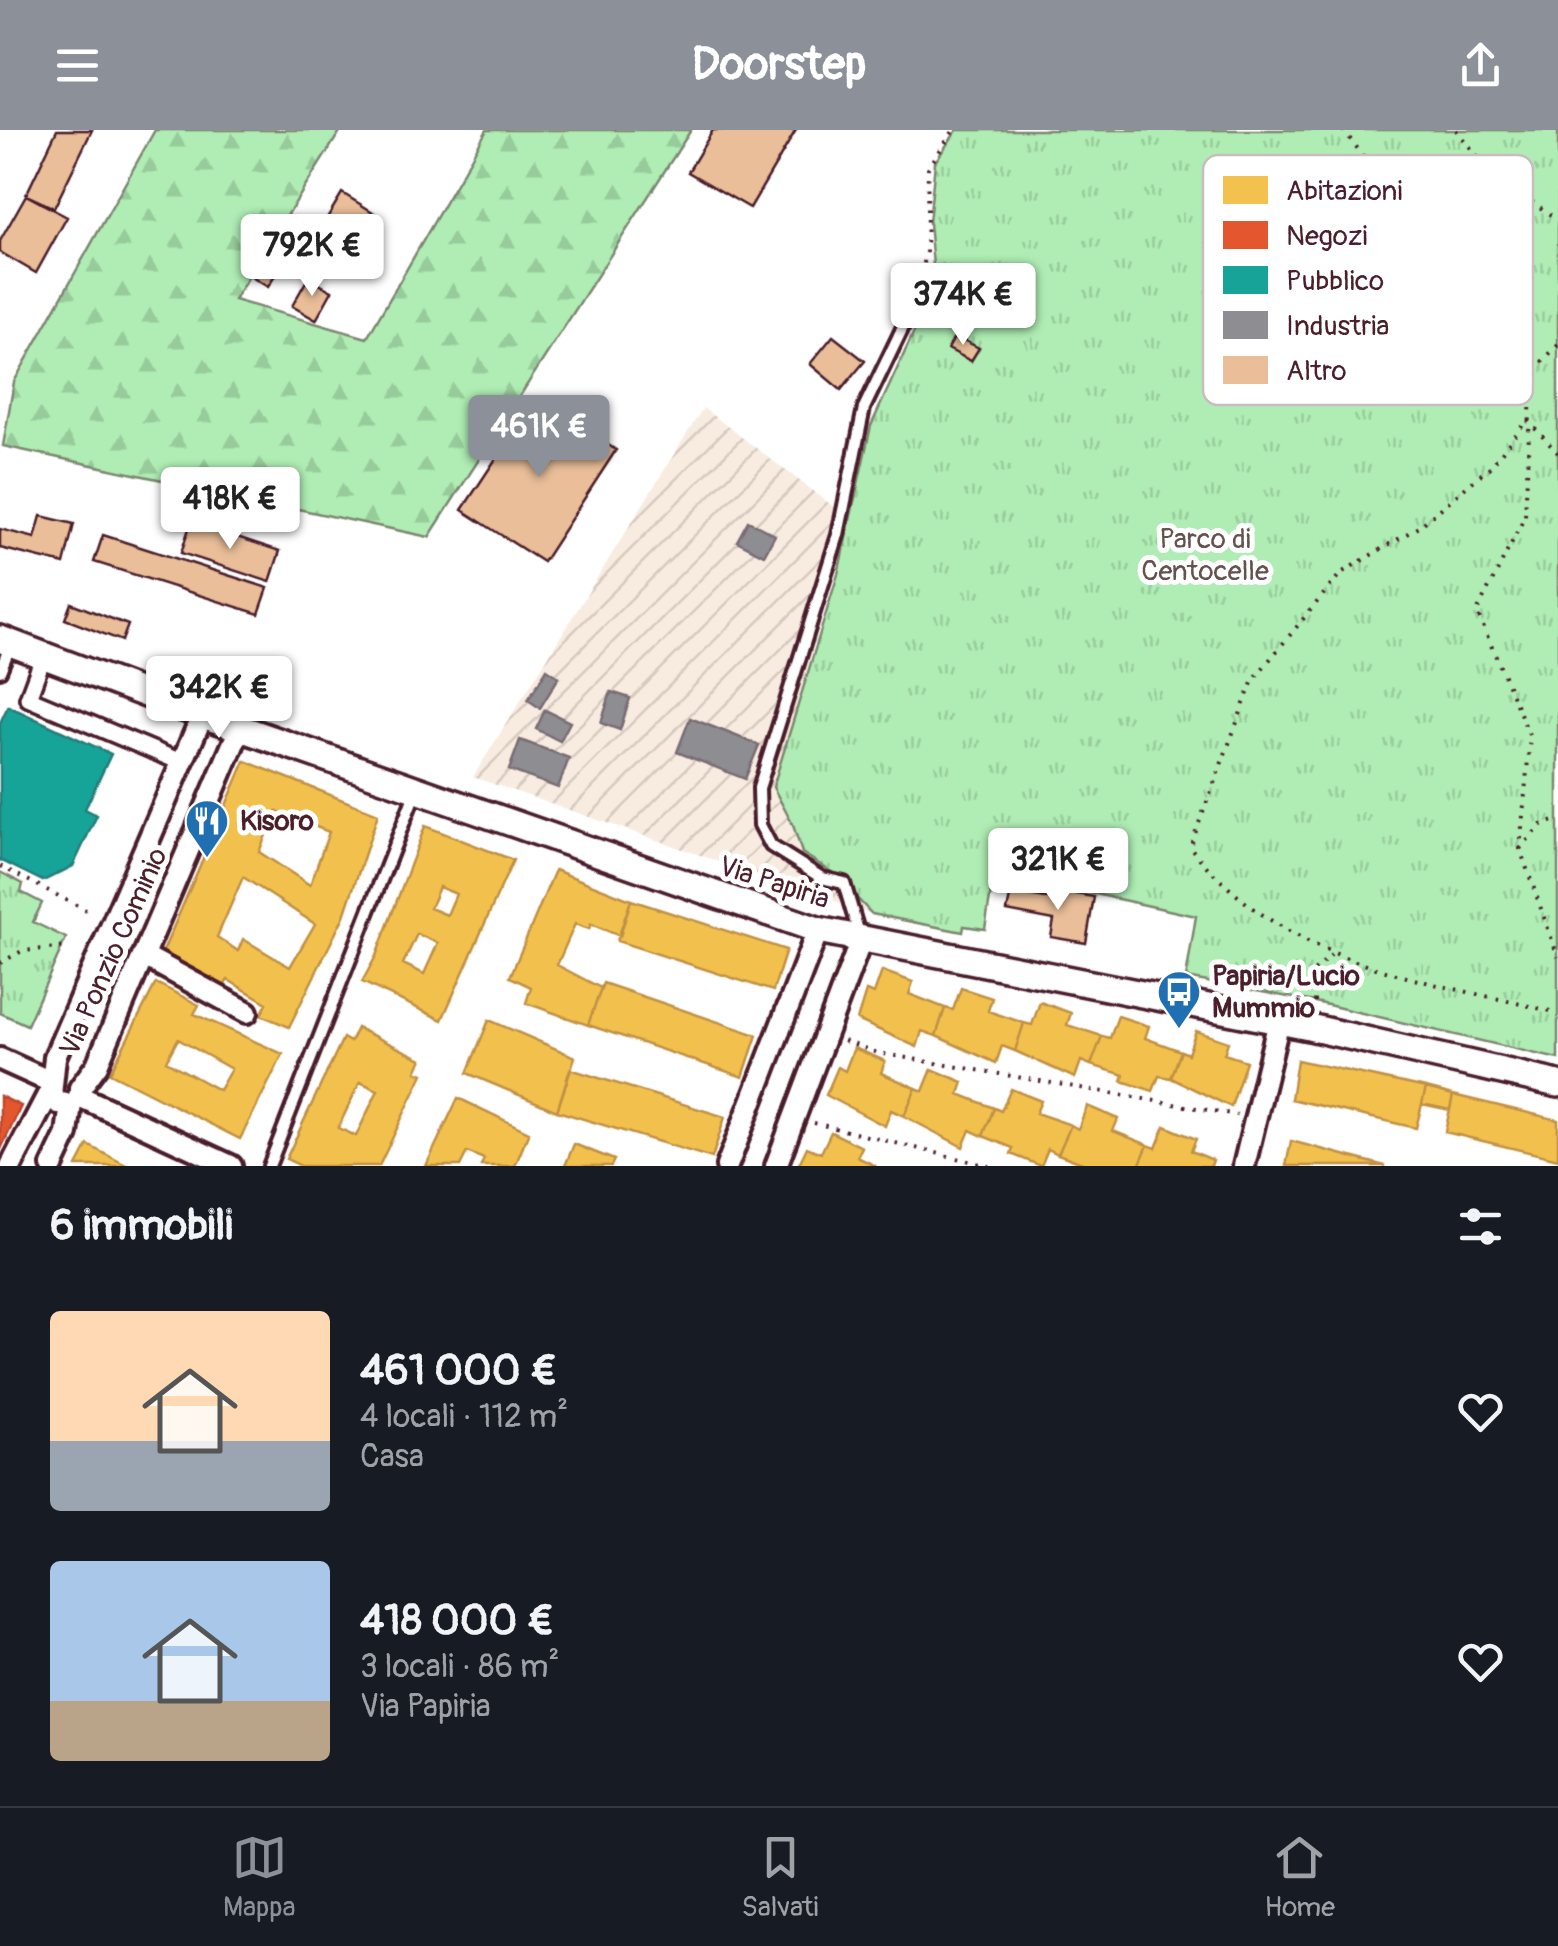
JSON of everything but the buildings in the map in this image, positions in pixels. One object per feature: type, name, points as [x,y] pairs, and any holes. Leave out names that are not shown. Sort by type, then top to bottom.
[{"type":"street","name":"Via Papiria","points":[[6,641],[416,791],[818,930],[1279,1021],[1558,1084]]},
{"type":"street","points":[[44,655],[28,698],[182,765],[208,764],[216,770],[219,782]]},
{"type":"street","name":"Via Ponzio Cominio","points":[[11,1166],[52,1083],[58,1048],[203,714]]},
{"type":"street","name":"Via Ponzio Cominio","points":[[52,1166],[77,1096],[97,1065],[240,728]]},
{"type":"street","points":[[728,1166],[818,930]]},
{"type":"street","points":[[776,1166],[861,940]]},
{"type":"street","points":[[144,956],[247,1012]]},
{"type":"street","points":[[1244,1166],[1279,1021]]},
{"type":"street","points":[[0,1059],[52,1083],[71,1076],[77,1096],[231,1166]]},
{"type":"lane","points":[[861,940],[844,882],[811,871],[772,846],[762,833],[758,788],[838,535],[864,408],[917,298]]},
{"type":"lane","points":[[0,671],[6,641]]},
{"type":"lane","points":[[269,1166],[416,791]]},
{"type":"path","points":[[917,298],[926,252],[928,168],[954,130]]},
{"type":"path","points":[[1342,130],[1362,155]]},
{"type":"path","points":[[1456,130],[1476,155]]},
{"type":"path","points":[[1533,203],[1558,220]]},
{"type":"path","points":[[1533,371],[1558,345]]},
{"type":"path","points":[[1529,405],[1526,516],[1478,612],[1530,737],[1520,849],[1558,958]]},
{"type":"path","points":[[1527,420],[1558,453]]},
{"type":"path","points":[[1527,420],[1491,466],[1420,526],[1340,573],[1253,680],[1190,847],[1216,879],[1264,920],[1330,956],[1558,1013]]},
{"type":"path","points":[[1520,849],[1540,825],[1558,820]]},
{"type":"path","points":[[0,866],[86,910]]},
{"type":"path","points":[[0,963],[22,951],[69,947]]},
{"type":"path","points":[[1316,1002],[1314,971],[1330,956]]},
{"type":"path","points":[[826,1034],[878,1053],[1257,1119]]},
{"type":"path","points":[[795,1117],[989,1166]]},
{"type":"shaded area","points":[[703,408],[850,519],[773,787],[793,825],[802,853],[833,873],[872,914],[473,777]]},
{"type":"green space","points":[[155,130],[341,130],[234,300],[367,338],[487,130],[691,130],[429,537],[3,446],[14,382]]},
{"type":"green space","name":"Parco di Centocelle","points":[[957,130],[1558,130],[1558,1059],[1315,1002],[1186,978],[1196,916],[994,872],[985,929],[964,926],[963,932],[872,914],[833,873],[802,853],[793,825],[773,787],[838,574],[871,426],[935,286],[929,223],[935,162]]},
{"type":"green space","points":[[0,872],[23,884],[21,892],[42,903],[33,922],[66,938],[27,1025],[0,1013]]},
{"type":"place","name":"Kisoro","points":[[207,859]]},
{"type":"place","name":"Papiria/Lucio Mummio","points":[[1179,1030]]}]
